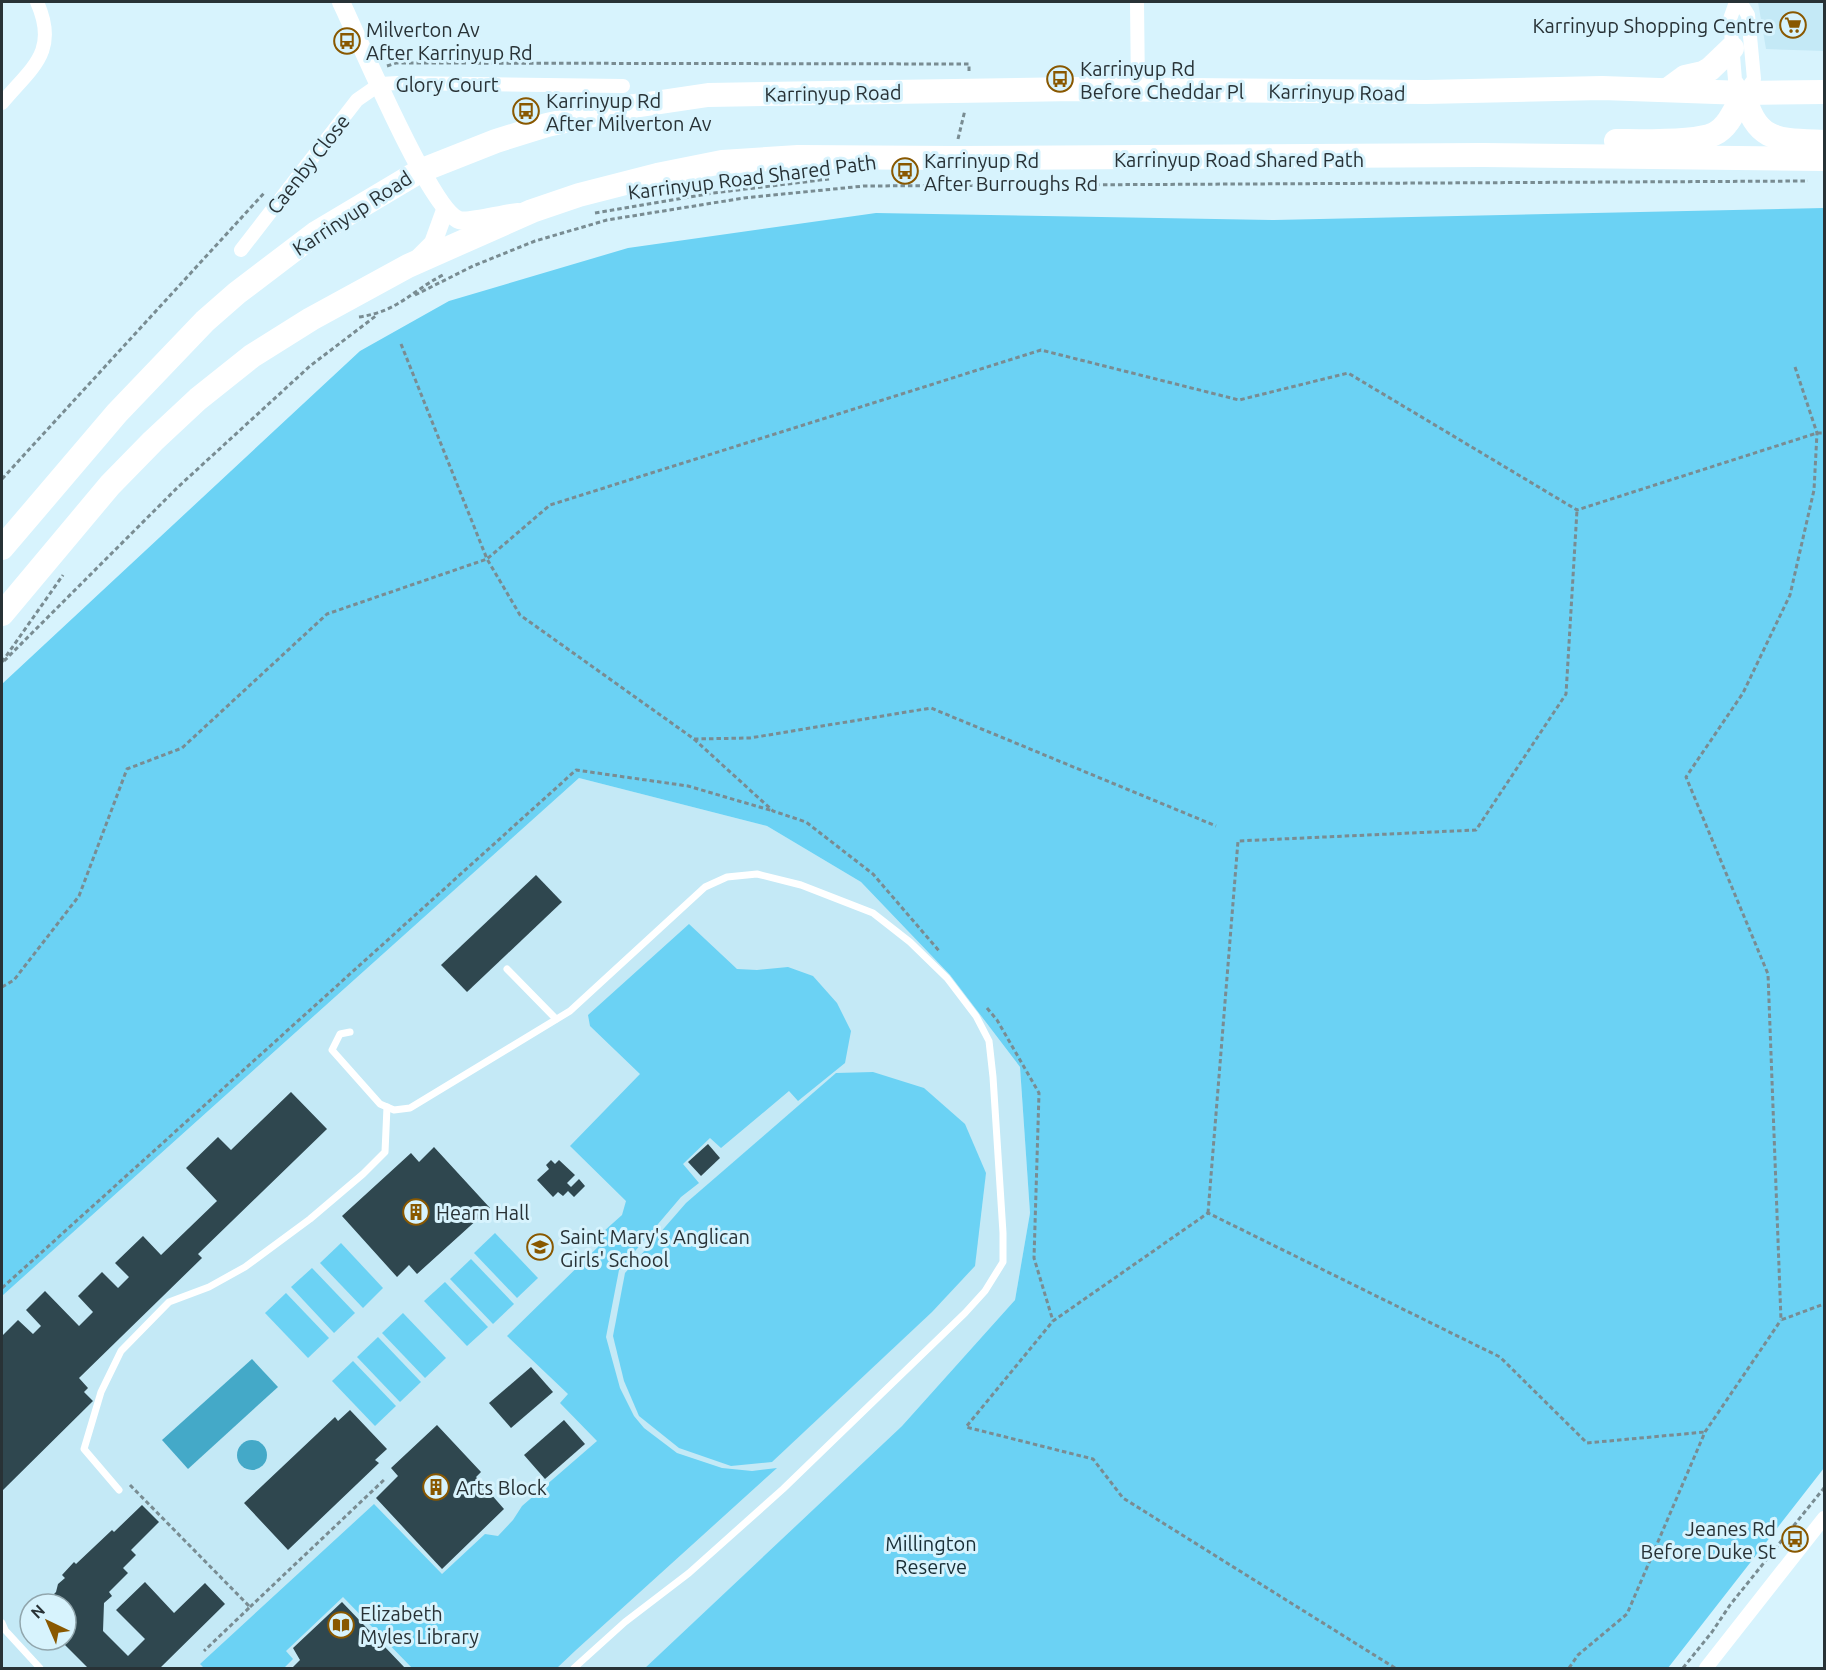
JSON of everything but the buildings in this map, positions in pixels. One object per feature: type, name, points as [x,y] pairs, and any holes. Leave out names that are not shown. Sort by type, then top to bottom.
[{"type":"highway","points":[[1668,89],[1685,77],[1710,69],[1732,48]]},
{"type":"highway","name":"Karrinyup Road","points":[[2,548],[117,413],[206,321],[237,293],[316,232],[420,171],[486,144],[547,125],[634,106],[708,95],[968,90],[1426,93],[1602,88],[1743,93],[1824,92]]},
{"type":"highway","points":[[1743,93],[1748,111],[1755,124],[1764,132],[1782,140],[1824,142]]},
{"type":"highway","points":[[1483,155],[1596,142],[1684,139],[1714,134],[1730,119],[1743,93]]},
{"type":"highway","points":[[2,614],[110,485],[198,399],[252,356],[311,319],[408,266],[532,211],[579,195],[657,175],[722,162],[798,157],[1483,155],[1824,159]]},
{"type":"street","points":[[2,104],[38,61],[44,49],[46,28],[37,2]]},
{"type":"street","points":[[341,2],[420,171],[445,210],[458,220],[470,221],[503,213],[532,211]]},
{"type":"street","points":[[1137,2],[1138,90]]},
{"type":"street","points":[[1738,2],[1748,15],[1755,79],[1743,93],[1735,80],[1732,48],[1730,20],[1738,2]]},
{"type":"street","name":"Glory Court","points":[[380,84],[623,86]]},
{"type":"street","name":"Caenby Close","points":[[241,250],[357,100],[380,84]]},
{"type":"street","points":[[408,266],[433,243],[445,210]]},
{"type":"street","points":[[1706,1668],[1824,1518]]},
{"type":"lane","points":[[350,1032],[340,1034],[332,1050],[380,1104],[394,1110],[410,1108],[570,1011],[705,887],[727,877],[757,874],[801,885],[873,913],[910,942],[947,978],[976,1016],[989,1041],[1003,1233],[1003,1262],[985,1291],[774,1497],[688,1573],[625,1622],[574,1668]]},
{"type":"lane","points":[[507,969],[556,1019]]},
{"type":"lane","points":[[119,1490],[84,1449],[101,1392],[122,1351],[169,1302],[209,1287],[245,1267],[310,1219],[363,1174],[385,1152],[387,1107]]},
{"type":"lane","points":[[2,1623],[10,1636],[40,1668]]},
{"type":"path","points":[[638,63],[969,64],[968,90],[954,158]]},
{"type":"path","name":"Karrinyup Road Shared Path","points":[[584,215],[713,193],[829,179]]},
{"type":"path","points":[[2,663],[178,487],[310,366],[378,314],[484,261],[535,241],[607,220],[744,198],[864,186],[1813,181]]},
{"type":"path","points":[[405,300],[443,274]]},
{"type":"path","points":[[355,318],[378,314]]},
{"type":"path","points":[[401,344],[487,559],[520,615],[694,740],[773,811]]},
{"type":"path","points":[[2,987],[14,980],[79,896],[127,769],[182,748],[327,614],[487,559],[550,506],[1041,350],[1239,400],[1348,373],[1577,510],[1817,433],[1824,434]]},
{"type":"path","points":[[1781,1320],[1768,974],[1686,777],[1743,693],[1790,595],[1814,490],[1817,433],[1795,367]]},
{"type":"path","points":[[1208,1213],[1238,842],[1476,830],[1566,694],[1577,510]]},
{"type":"path","points":[[2,663],[64,573]]},
{"type":"path","points":[[694,740],[750,738],[931,708],[1216,826]]},
{"type":"path","points":[[2,1288],[576,770],[688,786],[806,822],[873,874],[943,956]]},
{"type":"path","points":[[982,1002],[997,1020],[1039,1093],[1034,1258],[1053,1321]]},
{"type":"path","points":[[1208,1213],[1053,1321],[966,1427],[1093,1460],[1123,1498],[1395,1668]]},
{"type":"path","points":[[1208,1213],[1500,1357],[1587,1443],[1705,1432]]},
{"type":"path","points":[[1569,1668],[1578,1655],[1627,1614],[1705,1432],[1781,1320],[1824,1304]]},
{"type":"path","points":[[204,1651],[386,1478]]},
{"type":"path","points":[[127,1483],[250,1607]]},
{"type":"path","points":[[1683,1668],[1730,1605],[1824,1488]]},
{"type":"shaded area","name":"Karrinyup Shopping Centre","points":[[1758,2],[1824,2],[1824,51],[1766,49]]},
{"type":"shaded area","name":"Saint Mary's Anglican Girls' School","points":[[579,778],[767,826],[861,882],[950,975],[1020,1067],[1030,1213],[1015,1300],[902,1426],[645,1668],[2,1668],[2,1296]]},
{"type":"shaded area","points":[[252,1359],[278,1387],[188,1469],[162,1440]]},
{"type":"shaded area","points":[[252,1440],[263,1444],[267,1455],[263,1466],[252,1470],[241,1466],[237,1455],[241,1444]]},
{"type":"green space","name":"Millington Reserve","points":[[1824,208],[1824,1468],[1668,1668],[645,1668],[902,1426],[1015,1300],[1030,1213],[1020,1067],[950,975],[861,882],[767,826],[579,778],[2,1296],[2,684],[360,351],[449,301],[628,248],[876,213],[1274,220]]},
{"type":"green space","points":[[689,924],[737,969],[788,967],[813,976],[837,1003],[851,1031],[845,1063],[798,1101],[789,1091],[721,1148],[710,1138],[683,1164],[699,1183],[681,1197],[619,1270],[606,1337],[620,1388],[634,1416],[644,1428],[677,1453],[722,1468],[752,1471],[777,1468],[557,1668],[412,1668],[343,1597],[286,1651],[293,1659],[284,1668],[204,1668],[200,1664],[374,1504],[442,1574],[485,1534],[498,1536],[522,1506],[597,1441],[560,1403],[568,1394],[507,1336],[600,1245],[594,1240],[622,1215],[626,1201],[570,1146],[640,1074],[590,1026],[588,1015]]},
{"type":"green space","points":[[873,1072],[924,1088],[965,1124],[986,1173],[975,1266],[932,1312],[772,1462],[731,1466],[679,1448],[639,1416],[624,1381],[613,1336],[625,1273],[686,1203],[836,1073]]},
{"type":"green space","points":[[495,1233],[538,1278],[517,1298],[474,1253]]},
{"type":"green space","points":[[341,1243],[383,1288],[363,1308],[320,1263]]},
{"type":"green space","points":[[471,1259],[514,1304],[493,1324],[450,1279]]},
{"type":"green space","points":[[312,1268],[355,1313],[334,1333],[291,1287]]},
{"type":"green space","points":[[445,1282],[488,1327],[467,1346],[424,1301]]},
{"type":"green space","points":[[286,1293],[329,1338],[308,1358],[265,1313]]},
{"type":"green space","points":[[403,1313],[446,1358],[425,1378],[382,1333]]},
{"type":"green space","points":[[378,1337],[421,1382],[400,1402],[357,1357]]},
{"type":"green space","points":[[353,1361],[396,1406],[375,1426],[332,1381]]},
{"type":"place","name":"Karrinyup Shopping Centre","points":[[1793,25]]},
{"type":"place","name":"Milverton Av After Karrinyup Rd","points":[[347,41]]},
{"type":"place","name":"Karrinyup Rd Before Cheddar Pl","points":[[1060,79]]},
{"type":"place","name":"Karrinyup Rd After Milverton Av","points":[[526,111]]},
{"type":"place","name":"Karrinyup Rd After Burroughs Rd","points":[[905,171]]},
{"type":"place","name":"Hearn Hall","points":[[416,1212]]},
{"type":"place","name":"Saint Mary's Anglican Girls' School","points":[[540,1247]]},
{"type":"place","name":"Arts Block","points":[[436,1487]]},
{"type":"place","name":"Jeanes Rd Before Duke St","points":[[1795,1539]]},
{"type":"place","name":"Elizabeth Myles Library","points":[[341,1625]]}]
